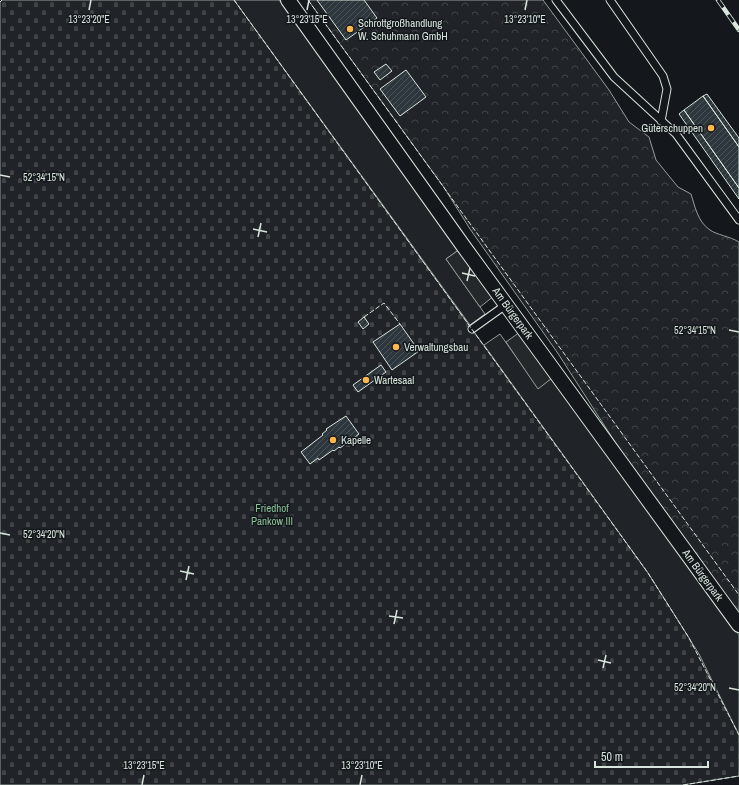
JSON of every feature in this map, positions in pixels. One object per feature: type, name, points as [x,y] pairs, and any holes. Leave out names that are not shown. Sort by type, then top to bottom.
[{"type":"street","name":"Am Bürgerpark","points":[[288,0],[739,625]]},
{"type":"lane","points":[[556,0],[614,77],[676,134],[739,220]]},
{"type":"lane","points":[[610,0],[663,76],[667,89],[662,121]]},
{"type":"lane","points":[[472,329],[507,304]]},
{"type":"green space","name":"Friedhof Pankow III","points":[[2,0],[234,0],[648,573],[699,654],[739,735],[739,776],[683,785],[0,785],[0,2]]},
{"type":"green space","points":[[234,0],[279,0],[460,249],[446,259],[485,314],[470,325]]},
{"type":"green space","points":[[308,0],[543,0],[609,90],[629,122],[649,137],[656,160],[678,187],[691,194],[698,214],[706,227],[713,232],[739,242],[739,619],[646,490],[557,352],[470,229],[443,186]]},
{"type":"green space","points":[[500,334],[538,388],[552,378],[739,635],[739,735],[689,638],[648,573],[484,345]]},
{"type":"shaded area","points":[[460,249],[494,296],[480,307],[446,259]]},
{"type":"shaded area","points":[[520,332],[552,378],[538,389],[506,342]]},
{"type":"building","name":"Schrottgroßhandlung W. Schuhmann GmbH","points":[[317,0],[364,0],[377,18],[346,40]]},
{"type":"building","points":[[386,64],[392,71],[380,80],[374,72]]},
{"type":"building","points":[[406,70],[426,97],[400,116],[380,89]]},
{"type":"building","points":[[707,94],[739,138],[739,147],[703,96]]},
{"type":"building","name":"Güterschuppen","points":[[703,96],[739,147],[739,188],[684,110]]},
{"type":"building","points":[[684,110],[739,188],[739,199],[679,114]]},
{"type":"building","points":[[364,317],[369,324],[363,329],[358,322]]},
{"type":"building","name":"Verwaltungsbau","points":[[400,324],[419,351],[392,370],[373,342]]},
{"type":"building","name":"Wartesaal","points":[[381,365],[386,372],[358,392],[353,385]]},
{"type":"building","name":"Kapelle","points":[[346,416],[359,434],[340,448],[339,447],[334,451],[333,450],[319,460],[318,458],[310,464],[301,452],[323,435],[322,434],[327,430],[326,429]]},
{"type":"railway","points":[[718,0],[739,30]]},
{"type":"fence","points":[[234,0],[648,573],[689,638],[739,735]]},
{"type":"fence","points":[[308,0],[739,595]]},
{"type":"fence","points":[[364,317],[384,303],[400,324]]},
{"type":"fence","points":[[683,785],[739,776]]},
{"type":"place","name":"Schrottgroßhandlung W. Schuhmann GmbH","points":[[350,29]]},
{"type":"place","name":"Güterschuppen","points":[[711,128]]},
{"type":"place","name":"Verwaltungsbau","points":[[396,347]]},
{"type":"place","name":"Wartesaal","points":[[366,380]]},
{"type":"place","name":"Kapelle","points":[[333,440]]}]
